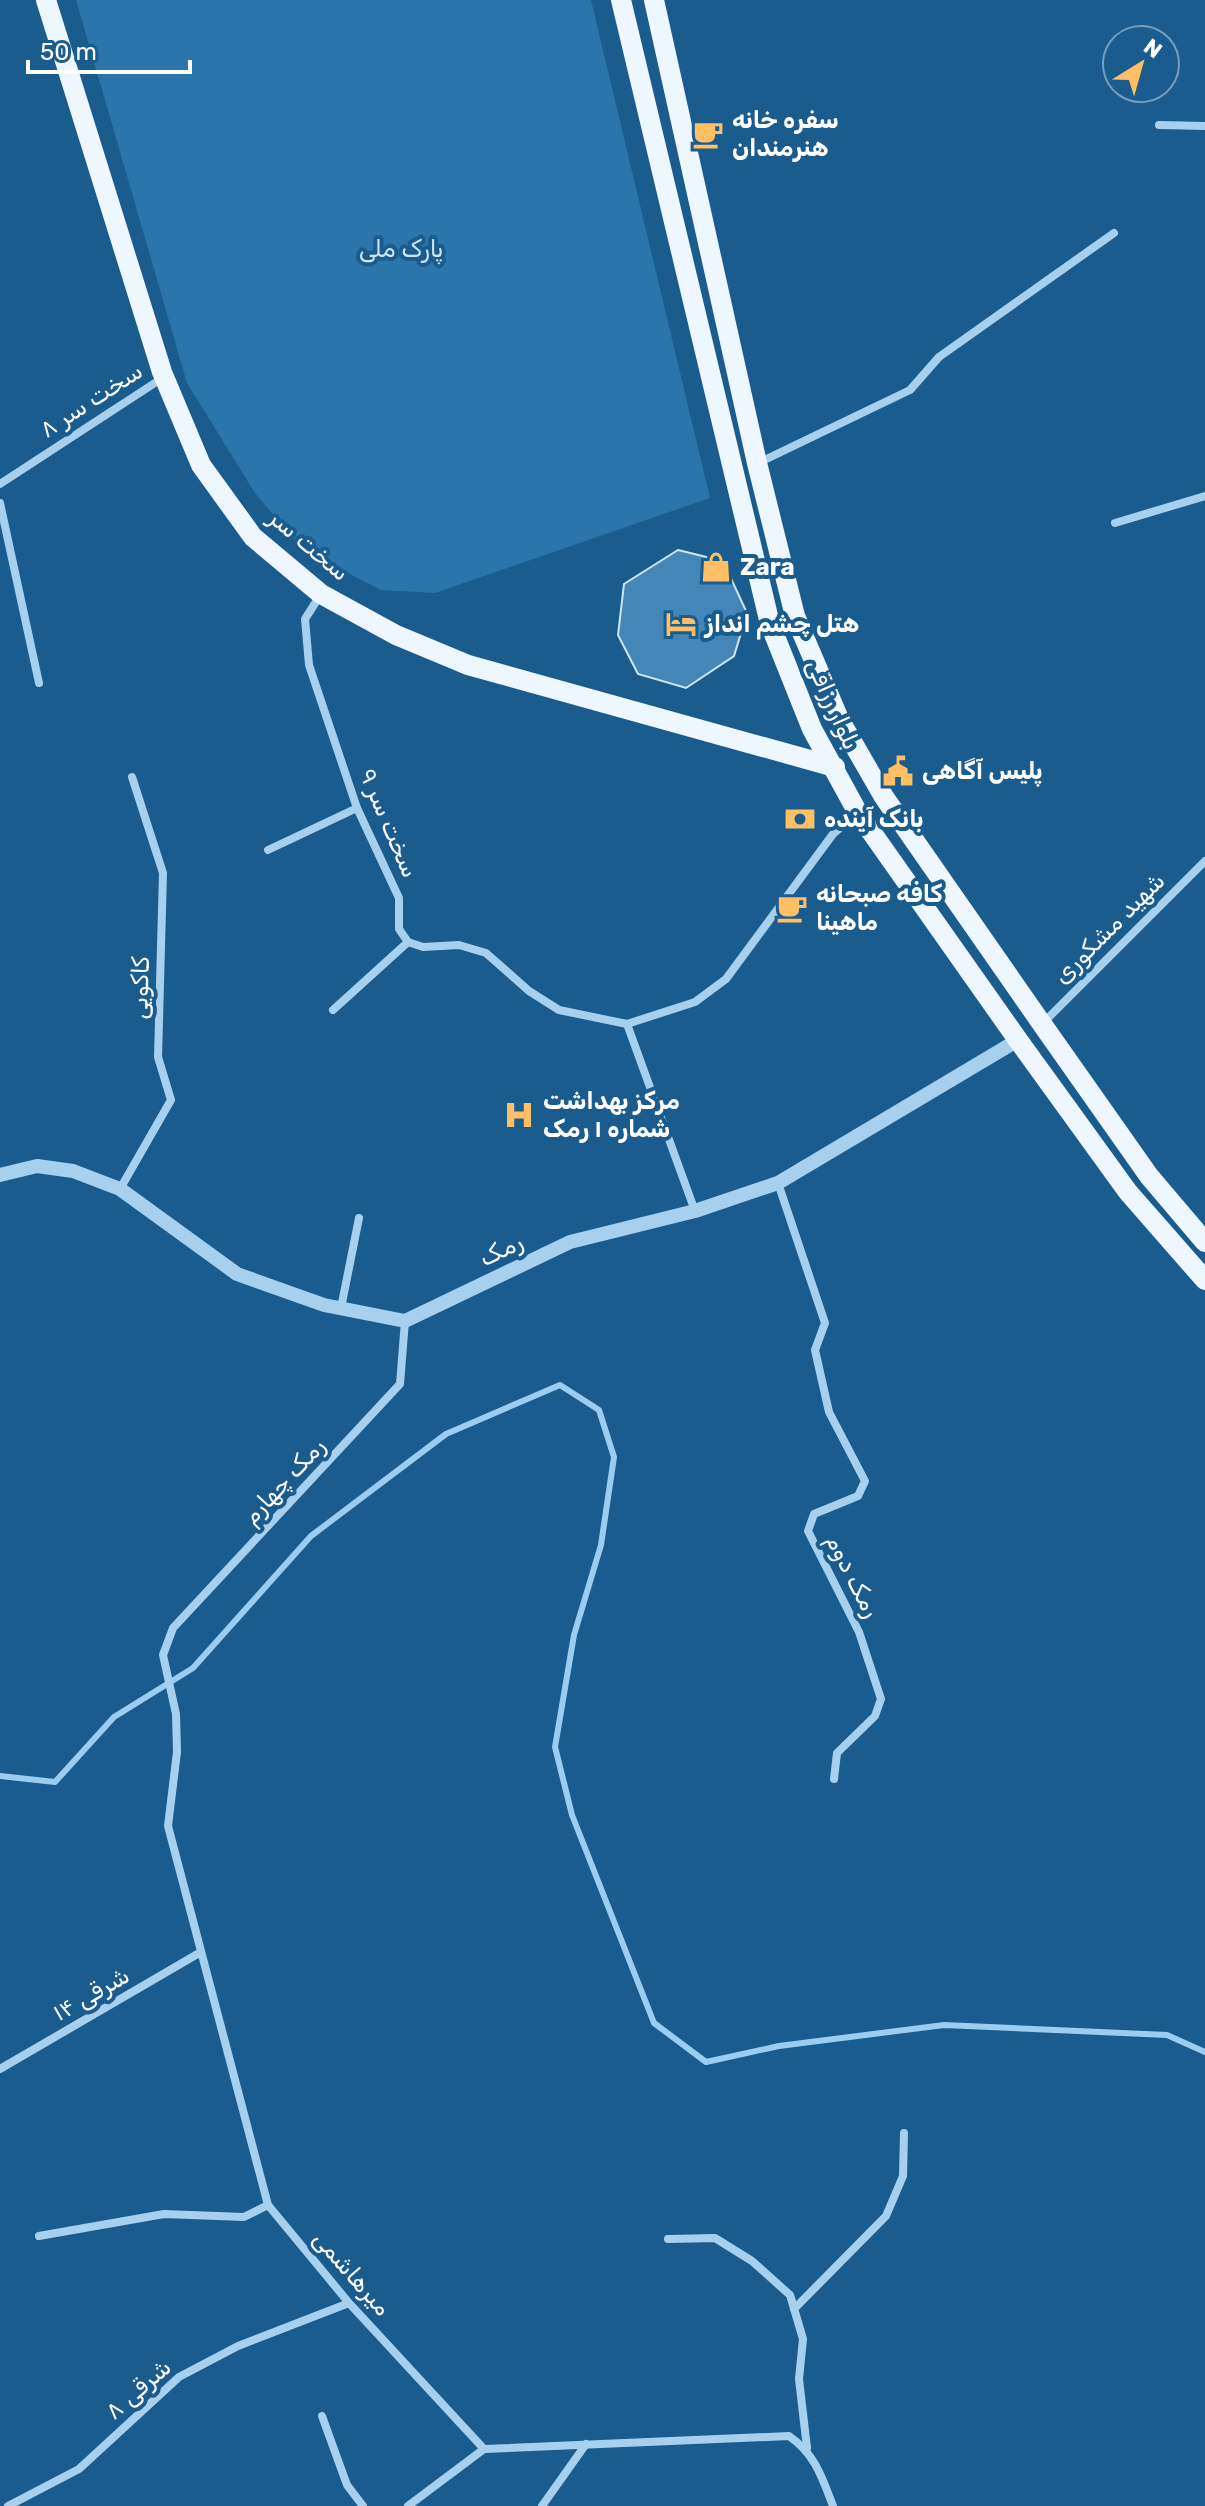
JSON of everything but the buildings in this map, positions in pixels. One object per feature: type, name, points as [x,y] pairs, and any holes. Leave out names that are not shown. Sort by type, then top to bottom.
[{"type":"main road","name":"سخت سر","points":[[46,0],[164,377],[201,465],[253,537],[321,594],[396,635],[468,665],[830,765]]},
{"type":"main road","name":"بلوار رزاقی","points":[[621,0],[770,624],[830,765],[858,813],[1128,1192],[1205,1280]]},
{"type":"main road","name":"بلوار رزاقی","points":[[654,0],[757,463],[795,616],[855,748],[884,797],[1149,1176],[1205,1242]]},
{"type":"main road","points":[[830,765],[841,769],[849,766],[855,748]]},
{"type":"main road","points":[[858,813],[863,796],[870,792],[884,797]]},
{"type":"main road","points":[[1018,1040],[1042,1024]]},
{"type":"street","points":[[1159,125],[1205,126]]},
{"type":"street","points":[[757,463],[910,390],[939,357],[1114,233]]},
{"type":"street","name":"سخت سر ۸","points":[[0,484],[164,377]]},
{"type":"street","points":[[1115,523],[1205,496]]},
{"type":"street","points":[[0,503],[39,683]]},
{"type":"street","name":"سخت سر ۹","points":[[321,594],[305,619],[309,665],[357,808],[399,898],[399,929],[408,942]]},
{"type":"street","name":"کاکویی","points":[[120,1189],[171,1100],[158,1057],[163,873],[132,777]]},
{"type":"street","points":[[268,850],[357,808]]},
{"type":"street","points":[[333,1010],[408,942],[423,947],[459,945],[486,953],[529,991],[559,1010],[627,1024],[695,1002],[726,979],[833,834],[858,813]]},
{"type":"street","name":"شهید مشکوری","points":[[1042,1024],[1205,861]]},
{"type":"street","points":[[627,1024],[695,1211]]},
{"type":"street","name":"رمک","points":[[405,1321],[570,1242],[695,1211],[778,1183],[1018,1040]]},
{"type":"street","points":[[0,1175],[37,1166],[73,1171],[120,1189],[237,1274],[341,1308],[405,1321]]},
{"type":"street","name":"رمک دوم","points":[[778,1183],[825,1323],[815,1350],[829,1412],[865,1481],[858,1496],[814,1514],[808,1531],[859,1632],[881,1699],[875,1716],[837,1753],[834,1779]]},
{"type":"street","points":[[341,1308],[359,1218]]},
{"type":"street","name":"رمک چهارم","points":[[163,1655],[173,1628],[400,1384],[405,1321]]},
{"type":"street","name":"میرهاشمی","points":[[163,1655],[176,1714],[177,1752],[168,1826],[268,2205],[349,2303],[484,2449]]},
{"type":"street","name":"شرقی ۱۴","points":[[0,2069],[201,1952]]},
{"type":"street","points":[[794,2309],[886,2216],[903,2176],[904,2133]]},
{"type":"street","points":[[39,2236],[164,2214],[244,2217],[268,2205]]},
{"type":"street","points":[[668,2239],[715,2238],[752,2261],[790,2295],[803,2339],[799,2379],[807,2448]]},
{"type":"street","name":"شرقی ۸","points":[[8,2506],[79,2469],[179,2377],[238,2346],[349,2303]]},
{"type":"street","points":[[322,2416],[347,2485],[363,2506]]},
{"type":"street","points":[[408,2506],[484,2449],[789,2436],[807,2448],[819,2467],[833,2506]]},
{"type":"street","points":[[542,2506],[586,2444]]},
{"type":"green space","name":"پارک ملی","points":[[76,0],[591,0],[710,498],[435,593],[381,590],[303,550],[255,493],[187,383]]},
{"type":"waterway","points":[[0,1776],[55,1782],[114,1717],[193,1668],[311,1536],[446,1434],[560,1385],[599,1410],[614,1457],[601,1545],[574,1635],[555,1747],[572,1815],[654,2023],[706,2062],[779,2046],[944,2025],[1167,2035],[1205,2052]]},
{"type":"place","name":"سفره خانه هنرمندان","points":[[708,134]]},
{"type":"place","name":"Zara","points":[[716,567]]},
{"type":"place","name":"هتل چشم انداز","points":[[681,624]]},
{"type":"place","name":"پلیس آگاهی","points":[[898,771]]},
{"type":"place","name":"بانک آینده","points":[[800,819]]},
{"type":"place","name":"کافه صبحانه ماهینا","points":[[792,908]]},
{"type":"place","name":"مرکز بهداشت شماره ۱ رمک","points":[[519,1115]]}]
